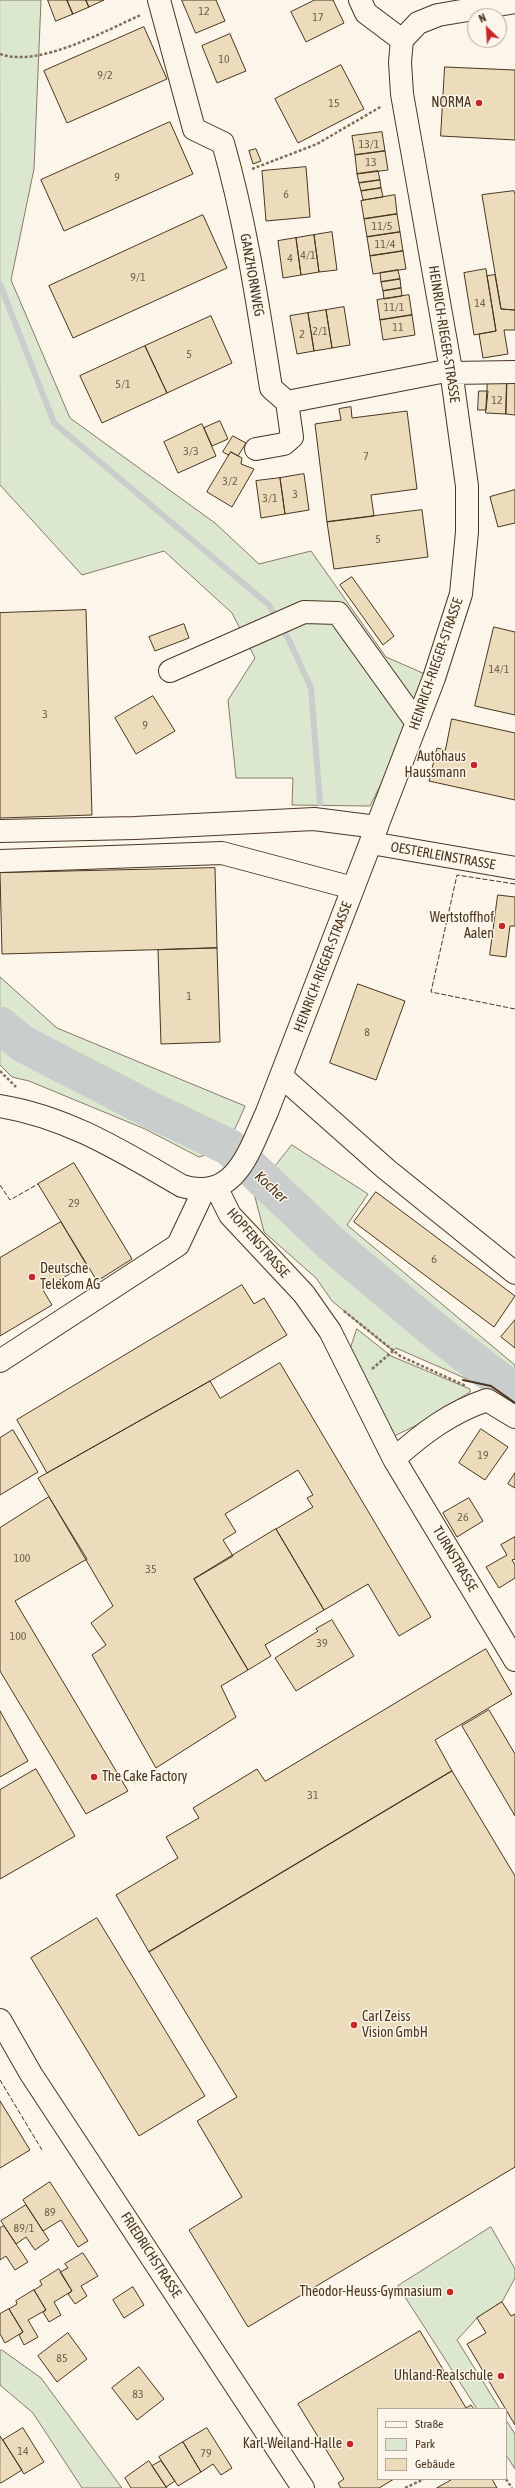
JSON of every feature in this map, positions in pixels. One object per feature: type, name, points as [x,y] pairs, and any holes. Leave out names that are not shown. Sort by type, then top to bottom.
[{"type":"street","points":[[360,0],[366,13],[402,40],[418,23],[438,15],[515,2]]},
{"type":"street","name":"GANZHORNWEG","points":[[159,4],[194,129],[223,143],[233,176],[252,265],[271,388],[287,402]]},
{"type":"street","name":"HEINRICH-RIEGER-STRASSE","points":[[210,1189],[235,1175],[268,1112],[434,678],[462,586],[467,532],[467,486],[451,372],[402,94],[400,62],[402,40]]},
{"type":"street","points":[[256,449],[284,444],[292,437],[287,402],[451,372],[515,372]]},
{"type":"street","points":[[170,671],[268,626],[304,612],[338,613],[417,723]]},
{"type":"street","name":"OESTERLEINSTRASSE","points":[[0,831],[135,828],[314,819],[374,835],[515,868]]},
{"type":"street","points":[[0,861],[222,853],[353,888]]},
{"type":"street","points":[[281,1076],[386,1169],[515,1273]]},
{"type":"street","points":[[0,1106],[43,1115],[70,1124],[182,1186],[210,1189],[178,1245],[0,1361]]},
{"type":"street","name":"HOPFENSTRASSE","points":[[210,1189],[230,1215],[304,1294],[330,1332],[394,1459]]},
{"type":"street","points":[[394,1459],[421,1435],[463,1408],[488,1400],[515,1417]]},
{"type":"street","name":"TURNSTRASSE","points":[[394,1459],[515,1660]]},
{"type":"street","name":"FRIEDRICHSTRASSE","points":[[0,2020],[31,2074],[303,2488]]},
{"type":"path","points":[[0,54],[12,58],[46,55],[159,4]]},
{"type":"path","points":[[233,176],[317,144],[402,94]]},
{"type":"path","points":[[382,1342],[400,1356],[481,1392],[488,1400]]},
{"type":"path","points":[[357,1383],[393,1351]]},
{"type":"path","points":[[405,2488],[422,2480]]},
{"type":"green space","points":[[0,0],[41,0],[34,169],[11,280],[70,418],[215,523],[259,564],[311,551],[386,657],[434,678],[370,806],[292,805],[293,778],[236,778],[228,700],[255,658],[232,613],[164,551],[82,575],[0,485]]},
{"type":"green space","points":[[0,977],[57,1028],[245,1106],[229,1138],[217,1149],[209,1154],[199,1157],[145,1129],[29,1081],[12,1077],[0,1065]]},
{"type":"green space","points":[[292,1145],[368,1194],[347,1225],[515,1365],[515,1381],[493,1366],[476,1383],[396,1348],[393,1351],[332,1301],[316,1278],[264,1232],[254,1193]]},
{"type":"green space","points":[[357,1329],[391,1356],[470,1389],[470,1392],[417,1425],[390,1438],[348,1356]]},
{"type":"green space","points":[[491,2227],[515,2269],[515,2278],[502,2302],[477,2318],[457,2340],[499,2408],[476,2408],[398,2286]]},
{"type":"green space","points":[[2,2350],[41,2378],[122,2488],[82,2488],[33,2413],[0,2385],[0,2351]]},
{"type":"green space","points":[[507,2422],[515,2434],[515,2469],[507,2457]]},
{"type":"building","points":[[48,0],[67,0],[73,14],[56,21]]},
{"type":"building","points":[[67,0],[86,0],[89,7],[73,14]]},
{"type":"building","points":[[86,0],[104,0],[89,7]]},
{"type":"building","points":[[182,0],[216,0],[225,21],[196,33]]},
{"type":"building","points":[[315,0],[333,0],[344,23],[306,42],[291,12]]},
{"type":"building","points":[[144,27],[167,79],[67,123],[44,71]]},
{"type":"building","points":[[230,34],[246,71],[217,83],[202,46]]},
{"type":"building","points":[[341,65],[364,109],[298,143],[275,99]]},
{"type":"building","name":"NORMA","points":[[445,67],[515,70],[515,140],[441,136]]},
{"type":"building","points":[[170,122],[193,174],[64,231],[41,180]]},
{"type":"building","points":[[382,132],[385,151],[355,155],[352,136]]},
{"type":"building","points":[[256,149],[261,161],[253,164],[249,151]]},
{"type":"building","points":[[385,151],[388,170],[357,174],[355,155]]},
{"type":"building","points":[[306,167],[310,217],[266,221],[262,171]]},
{"type":"building","points":[[378,171],[380,180],[359,183],[357,174]]},
{"type":"building","points":[[380,180],[381,188],[361,191],[359,183]]},
{"type":"building","points":[[381,188],[383,197],[363,200],[361,191]]},
{"type":"building","points":[[514,191],[515,310],[501,309],[482,195]]},
{"type":"building","points":[[395,195],[397,214],[364,219],[361,201]]},
{"type":"building","points":[[397,214],[400,232],[367,237],[364,219]]},
{"type":"building","points":[[203,215],[227,268],[73,338],[49,286]]},
{"type":"building","points":[[332,232],[337,270],[319,272],[314,235]]},
{"type":"building","points":[[400,232],[403,251],[370,256],[367,237]]},
{"type":"building","points":[[314,235],[319,272],[301,275],[296,238]]},
{"type":"building","points":[[296,238],[301,275],[283,278],[278,241]]},
{"type":"building","points":[[403,251],[406,269],[373,274],[370,256]]},
{"type":"building","points":[[486,269],[496,331],[474,335],[464,273]]},
{"type":"building","points":[[398,270],[400,279],[381,282],[380,273]]},
{"type":"building","points":[[495,275],[501,309],[515,310],[515,330],[504,330],[508,354],[483,358],[479,334],[496,331],[487,276]]},
{"type":"building","points":[[400,279],[401,288],[383,291],[381,282]]},
{"type":"building","points":[[401,288],[402,296],[384,299],[383,291]]},
{"type":"building","points":[[409,295],[412,315],[380,320],[377,300]]},
{"type":"building","points":[[344,307],[350,345],[332,348],[326,310]]},
{"type":"building","points":[[326,310],[332,348],[314,351],[308,313]]},
{"type":"building","points":[[308,313],[314,351],[297,354],[290,316]]},
{"type":"building","points":[[412,315],[415,335],[383,340],[380,320]]},
{"type":"building","points":[[211,316],[232,363],[167,393],[145,346]]},
{"type":"building","points":[[145,346],[167,393],[102,423],[80,376]]},
{"type":"building","points":[[488,378],[507,379],[506,414],[486,413]]},
{"type":"building","points":[[507,379],[515,380],[515,415],[506,414]]},
{"type":"building","points":[[479,391],[488,391],[486,410],[478,410]]},
{"type":"building","points":[[351,407],[352,418],[407,411],[417,489],[371,495],[374,516],[327,522],[315,424],[341,420],[339,409]]},
{"type":"building","points":[[220,421],[228,439],[212,446],[204,428]]},
{"type":"building","points":[[202,424],[216,456],[178,473],[164,442]]},
{"type":"building","points":[[233,436],[246,443],[238,456],[231,452],[228,455],[223,452]]},
{"type":"building","points":[[231,452],[242,458],[241,464],[254,469],[232,507],[207,492]]},
{"type":"building","points":[[304,474],[309,510],[285,514],[280,478]]},
{"type":"building","points":[[280,478],[285,514],[261,518],[256,481]]},
{"type":"building","points":[[515,490],[515,523],[498,527],[490,497]]},
{"type":"building","points":[[422,510],[428,557],[334,569],[327,522]]},
{"type":"building","points":[[352,577],[394,636],[383,645],[340,585]]},
{"type":"building","points":[[86,610],[92,815],[0,818],[0,613]]},
{"type":"building","points":[[184,624],[189,638],[155,651],[149,637]]},
{"type":"building","points":[[494,627],[515,632],[515,715],[475,706]]},
{"type":"building","points":[[153,696],[175,731],[136,754],[115,718]]},
{"type":"building","name":"Autohaus Haussmann","points":[[452,719],[515,733],[515,800],[429,781],[437,748],[445,750]]},
{"type":"building","points":[[215,868],[217,948],[2,954],[0,873]]},
{"type":"building","name":"Wertstoffhof Aalen","points":[[498,895],[515,897],[515,926],[510,926],[506,957],[490,955]]},
{"type":"building","points":[[217,948],[220,1042],[161,1044],[158,950]]},
{"type":"building","points":[[358,984],[405,1001],[376,1080],[330,1063]]},
{"type":"building","points":[[74,1163],[132,1259],[97,1281],[38,1184]]},
{"type":"building","points":[[376,1192],[515,1296],[494,1327],[354,1222]]},
{"type":"building","name":"Deutsche Telekom AG","points":[[61,1222],[86,1264],[43,1290],[52,1305],[0,1336],[0,1258]]},
{"type":"building","points":[[242,1285],[254,1304],[264,1298],[287,1335],[210,1381],[47,1473],[17,1420]]},
{"type":"building","points":[[515,1320],[515,1348],[501,1337]]},
{"type":"building","points":[[280,1363],[431,1617],[399,1636],[368,1584],[324,1610],[276,1529],[313,1507],[307,1498],[313,1495],[298,1470],[225,1514],[236,1532],[223,1540],[233,1556],[194,1579],[248,1670],[221,1686],[236,1717],[156,1768],[92,1655],[106,1645],[91,1623],[113,1606],[38,1478],[210,1381],[220,1398]]},
{"type":"building","points":[[481,1429],[508,1447],[485,1480],[459,1463]]},
{"type":"building","points":[[13,1430],[38,1472],[0,1495],[0,1438]]},
{"type":"building","points":[[515,1473],[515,1488],[508,1484]]},
{"type":"building","points":[[49,1497],[87,1559],[15,1601],[128,1791],[86,1814],[0,1671],[0,1528]]},
{"type":"building","points":[[469,1498],[483,1521],[457,1537],[443,1513]]},
{"type":"building","points":[[276,1529],[324,1610],[265,1645],[271,1656],[248,1670],[194,1579]]},
{"type":"building","points":[[515,1537],[515,1559],[512,1560],[515,1565],[515,1578],[499,1588],[486,1567],[507,1555],[501,1545]]},
{"type":"building","points":[[332,1620],[354,1656],[296,1691],[275,1658],[318,1631],[316,1629]]},
{"type":"building","points":[[486,1649],[512,1694],[435,1740],[452,1771],[149,1952],[116,1895],[178,1858],[166,1837],[199,1818],[193,1808],[257,1769],[265,1781]]},
{"type":"building","points":[[489,1710],[515,1754],[515,1816],[462,1726]]},
{"type":"building","points":[[0,1711],[28,1761],[0,1777]]},
{"type":"building","points":[[36,1769],[75,1836],[0,1879],[0,1790]]},
{"type":"building","name":"Carl Zeiss Vision GmbH","points":[[452,1771],[515,1876],[515,2167],[248,2327],[189,2230],[242,2197],[197,2121],[237,2097],[149,1952]]},
{"type":"building","points":[[97,1918],[205,2096],[139,2136],[31,1958]]},
{"type":"building","points":[[0,2101],[30,2150],[0,2168]]},
{"type":"building","points":[[50,2182],[88,2241],[78,2247],[61,2220],[43,2231],[23,2200]]},
{"type":"building","points":[[26,2205],[49,2240],[35,2250],[26,2237],[16,2244],[1,2221]]},
{"type":"building","points":[[4,2226],[28,2262],[15,2270],[6,2256],[0,2260],[0,2228]]},
{"type":"building","points":[[83,2253],[98,2276],[81,2286],[87,2296],[75,2304],[68,2294],[72,2291],[60,2272],[68,2268],[65,2264]]},
{"type":"building","points":[[59,2269],[72,2291],[54,2302],[61,2315],[49,2322],[43,2312],[46,2310],[34,2290],[42,2285],[40,2281]]},
{"type":"building","points":[[133,2287],[144,2305],[124,2318],[113,2300]]},
{"type":"building","points":[[34,2290],[46,2310],[28,2320],[38,2337],[24,2345],[19,2335],[23,2332],[9,2309],[17,2304],[16,2301]]},
{"type":"building","name":"Uhland-Realschule","points":[[502,2302],[511,2316],[515,2314],[515,2425],[507,2412],[507,2408],[505,2408],[467,2344],[486,2333],[477,2318]]},
{"type":"building","points":[[9,2309],[23,2332],[5,2343],[0,2334],[0,2314]]},
{"type":"building","name":"Karl-Weiland-Halle","points":[[420,2331],[466,2408],[377,2408],[377,2480],[392,2480],[379,2488],[341,2488],[338,2483],[344,2479],[298,2404]]},
{"type":"building","points":[[68,2333],[87,2359],[57,2382],[38,2356]]},
{"type":"building","points":[[139,2367],[164,2399],[137,2420],[112,2388]]},
{"type":"building","name":"Karl-Weiland-Halle","points":[[471,2405],[473,2408],[466,2408]]},
{"type":"building","points":[[23,2428],[44,2462],[24,2474],[3,2440]]},
{"type":"building","points":[[207,2428],[232,2468],[221,2475],[213,2464],[201,2472],[183,2442]]},
{"type":"building","points":[[0,2436],[22,2470],[1,2483],[0,2482]]},
{"type":"building","points":[[183,2442],[201,2472],[178,2486],[159,2457]]},
{"type":"building","points":[[149,2461],[167,2488],[131,2488],[125,2478]]},
{"type":"building","points":[[161,2461],[175,2481],[166,2487],[152,2466]]},
{"type":"building","points":[[451,2480],[493,2480],[497,2488],[437,2488]]},
{"type":"waterway","points":[[0,284],[54,423],[269,605],[289,640],[311,688],[320,803]]},
{"type":"waterway","name":"Kocher","points":[[0,1025],[23,1044],[151,1110],[229,1147],[334,1246],[439,1334],[515,1392]]},
{"type":"fence","points":[[515,884],[457,875],[431,992],[515,1009]]},
{"type":"fence","points":[[0,1185],[10,1200],[38,1184]]},
{"type":"fence","points":[[0,2080],[42,2150]]},
{"type":"wall","points":[[463,1380],[491,1386],[515,1403]]},
{"type":"place","name":"NORMA","points":[[479,103]]},
{"type":"place","name":"Autohaus Haussmann","points":[[474,765]]},
{"type":"place","name":"Wertstoffhof Aalen","points":[[502,926]]},
{"type":"place","name":"Deutsche Telekom AG","points":[[32,1277]]},
{"type":"place","name":"The Cake Factory","points":[[94,1777]]},
{"type":"place","name":"Carl Zeiss Vision GmbH","points":[[354,2025]]},
{"type":"place","name":"Theodor-Heuss-Gymnasium","points":[[450,2292]]},
{"type":"place","name":"Uhland-Realschule","points":[[501,2376]]},
{"type":"place","name":"Karl-Weiland-Halle","points":[[350,2444]]}]
